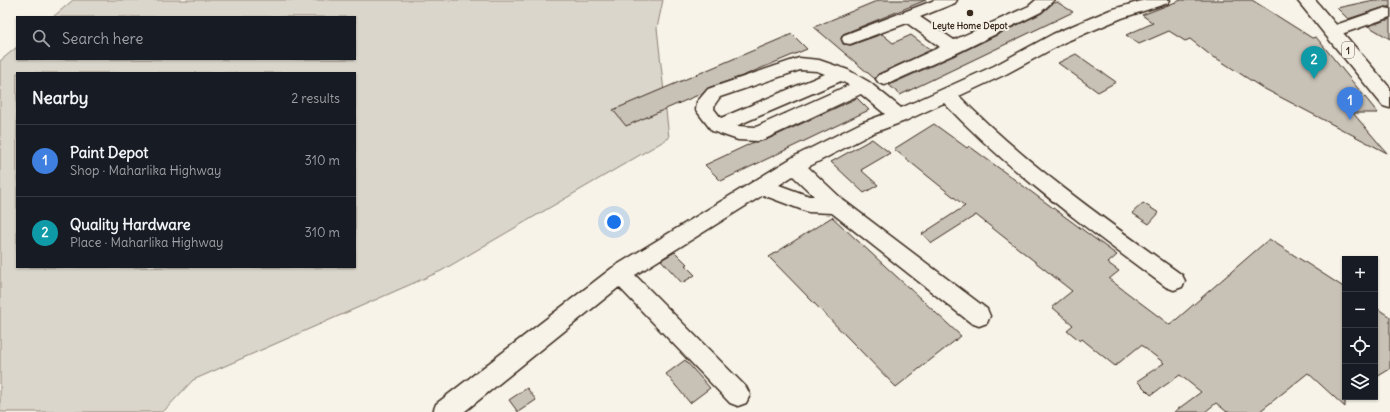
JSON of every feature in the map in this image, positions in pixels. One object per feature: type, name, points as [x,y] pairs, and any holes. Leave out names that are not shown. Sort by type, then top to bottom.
[{"type":"main road","name":"1","points":[[1306,0],[1390,101]]},
{"type":"street","points":[[850,39],[949,0]]},
{"type":"street","points":[[885,79],[1035,9],[1046,0]]},
{"type":"street","points":[[445,412],[620,274],[795,166],[867,128],[899,116],[1000,70],[1059,38],[1116,14],[1162,0]]},
{"type":"street","points":[[1332,32],[1385,13]]},
{"type":"street","points":[[908,16],[953,48]]},
{"type":"street","points":[[863,86],[758,134],[742,135],[732,133],[718,126],[705,110],[706,102],[714,93],[799,64],[819,66],[842,74],[863,86],[899,116]]},
{"type":"street","points":[[718,126],[746,116],[842,74]]},
{"type":"street","points":[[946,94],[991,139],[1033,176],[1174,281]]},
{"type":"street","points":[[795,166],[836,205],[979,316]]},
{"type":"street","points":[[762,186],[808,204],[836,205]]},
{"type":"street","points":[[620,274],[738,395]]},
{"type":"shaded area","points":[[73,0],[663,0],[657,28],[669,138],[441,271],[193,380],[163,412],[0,412],[0,61],[16,48],[16,60],[356,60],[356,16],[54,16]]},
{"type":"building","points":[[879,0],[926,0],[843,34],[841,38],[843,44],[851,45],[882,34],[893,43],[911,35],[931,50],[878,74],[875,79],[814,27]]},
{"type":"building","points":[[1181,0],[1252,0],[1312,38],[1316,37],[1378,113],[1353,113],[1387,153],[1261,87],[1214,58],[1190,39],[1185,41],[1169,31],[1139,44],[1126,35],[1153,23],[1142,15]]},
{"type":"building","points":[[1374,0],[1390,0],[1390,7],[1385,7],[1348,19],[1337,8]]},
{"type":"building","points":[[1057,2],[1073,12],[900,95],[889,85],[960,53],[1042,13],[1052,4]]},
{"type":"building","points":[[1390,19],[1390,39],[1368,26]]},
{"type":"building","points":[[792,34],[807,49],[745,75],[708,88],[703,93],[626,126],[613,110]]},
{"type":"building","points":[[1076,54],[1116,82],[1098,92],[1058,63]]},
{"type":"building","points":[[857,98],[869,110],[721,181],[705,165],[754,142],[766,140]]},
{"type":"building","points":[[934,124],[967,148],[969,146],[1117,255],[1108,263],[1119,271],[1109,279],[1170,325],[1269,239],[1342,286],[1342,400],[1345,400],[1345,407],[1308,373],[1259,412],[1227,412],[1216,403],[1205,412],[1174,412],[1201,392],[1180,375],[1151,395],[1137,381],[1164,363],[1141,345],[1115,366],[1082,339],[1080,341],[1067,330],[1073,325],[1052,307],[1072,291],[976,215],[932,243],[922,234],[965,206],[894,149]]},
{"type":"building","points":[[872,139],[890,153],[861,170],[878,185],[864,193],[831,162]]},
{"type":"building","points":[[1143,203],[1159,213],[1149,224],[1132,213]]},
{"type":"building","points":[[832,217],[961,336],[896,387],[769,257]]},
{"type":"building","points":[[675,252],[695,275],[682,283],[661,260]]},
{"type":"building","points":[[1378,309],[1390,317],[1390,369],[1378,376]]},
{"type":"building","points":[[685,360],[710,388],[690,403],[666,374]]},
{"type":"building","points":[[527,388],[536,400],[518,412],[509,400]]},
{"type":"place","name":"Leyte Home Depot","points":[[970,13]]},
{"type":"place","name":"Quality Hardware","points":[[1314,79]]},
{"type":"place","name":"Paint Depot","points":[[1350,120]]}]
